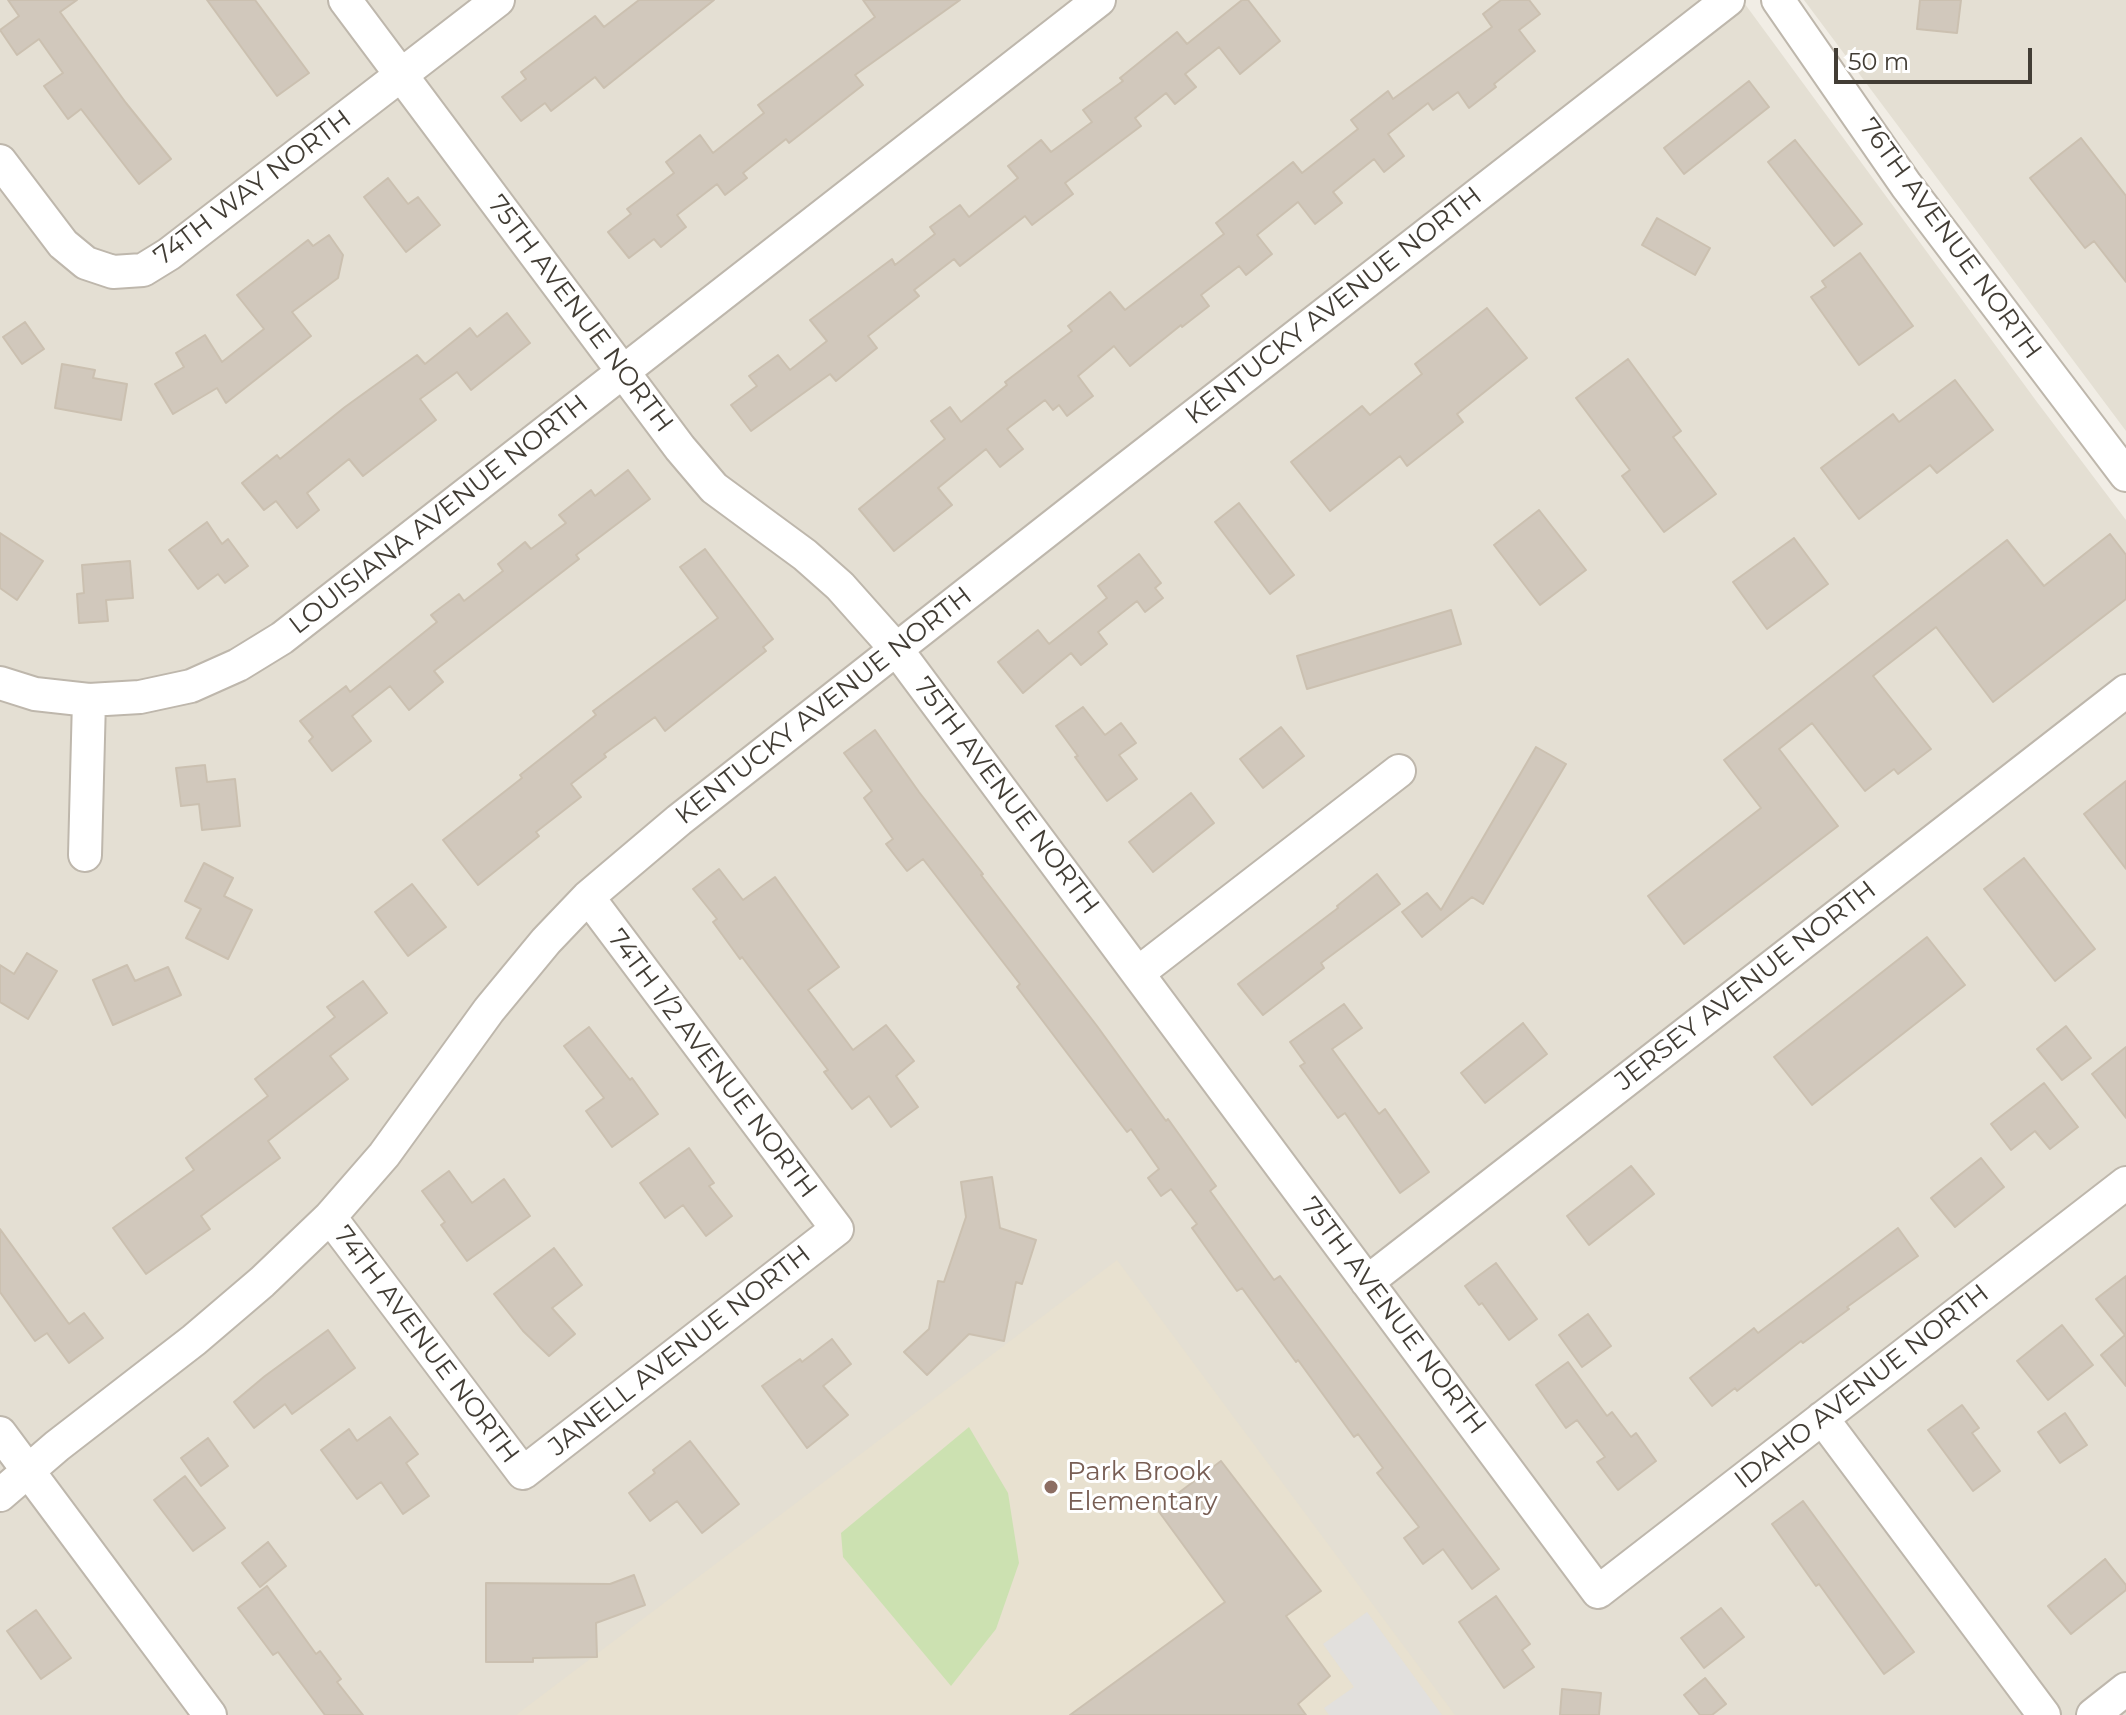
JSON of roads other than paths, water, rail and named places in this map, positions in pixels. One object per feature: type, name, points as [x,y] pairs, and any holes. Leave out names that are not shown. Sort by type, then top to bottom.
[{"type":"street","name":"75TH AVENUE NORTH","points":[[345,0],[680,448],[714,488],[805,555],[840,586],[897,650],[1598,1592]]},
{"type":"street","name":"74TH WAY NORTH","points":[[0,161],[63,244],[86,263],[113,272],[143,270],[498,0]]},
{"type":"street","name":"LOUISIANA AVENUE NORTH","points":[[89,700],[140,697],[191,686],[238,665],[282,638],[1099,0]]},
{"type":"street","name":"KENTUCKY AVENUE NORTH","points":[[0,1495],[57,1446],[194,1340],[262,1282],[330,1217],[384,1155],[489,1010],[546,941],[588,897],[679,820],[1140,457],[1728,0]]},
{"type":"street","name":"76TH AVENUE NORTH","points":[[1778,0],[1906,185],[2126,475]]},
{"type":"street","points":[[0,683],[35,694],[89,700],[85,855]]},
{"type":"street","name":"JERSEY AVENUE NORTH","points":[[1367,1282],[2126,691]]},
{"type":"street","points":[[1138,973],[1399,771]]},
{"type":"street","name":"74TH 1/2 AVENUE NORTH","points":[[588,897],[837,1229]]},
{"type":"street","name":"IDAHO AVENUE NORTH","points":[[1598,1592],[2126,1183]]},
{"type":"street","name":"74TH AVENUE NORTH","points":[[330,1217],[523,1473]]},
{"type":"street","name":"JANELL AVENUE NORTH","points":[[523,1473],[837,1229]]},
{"type":"street","points":[[1822,1418],[2044,1715]]},
{"type":"street","points":[[0,1433],[210,1715]]},
{"type":"street","points":[[2093,1715],[2126,1689]]},
{"type":"place","name":"Park Brook Elementary","points":[[1051,1487]]}]
